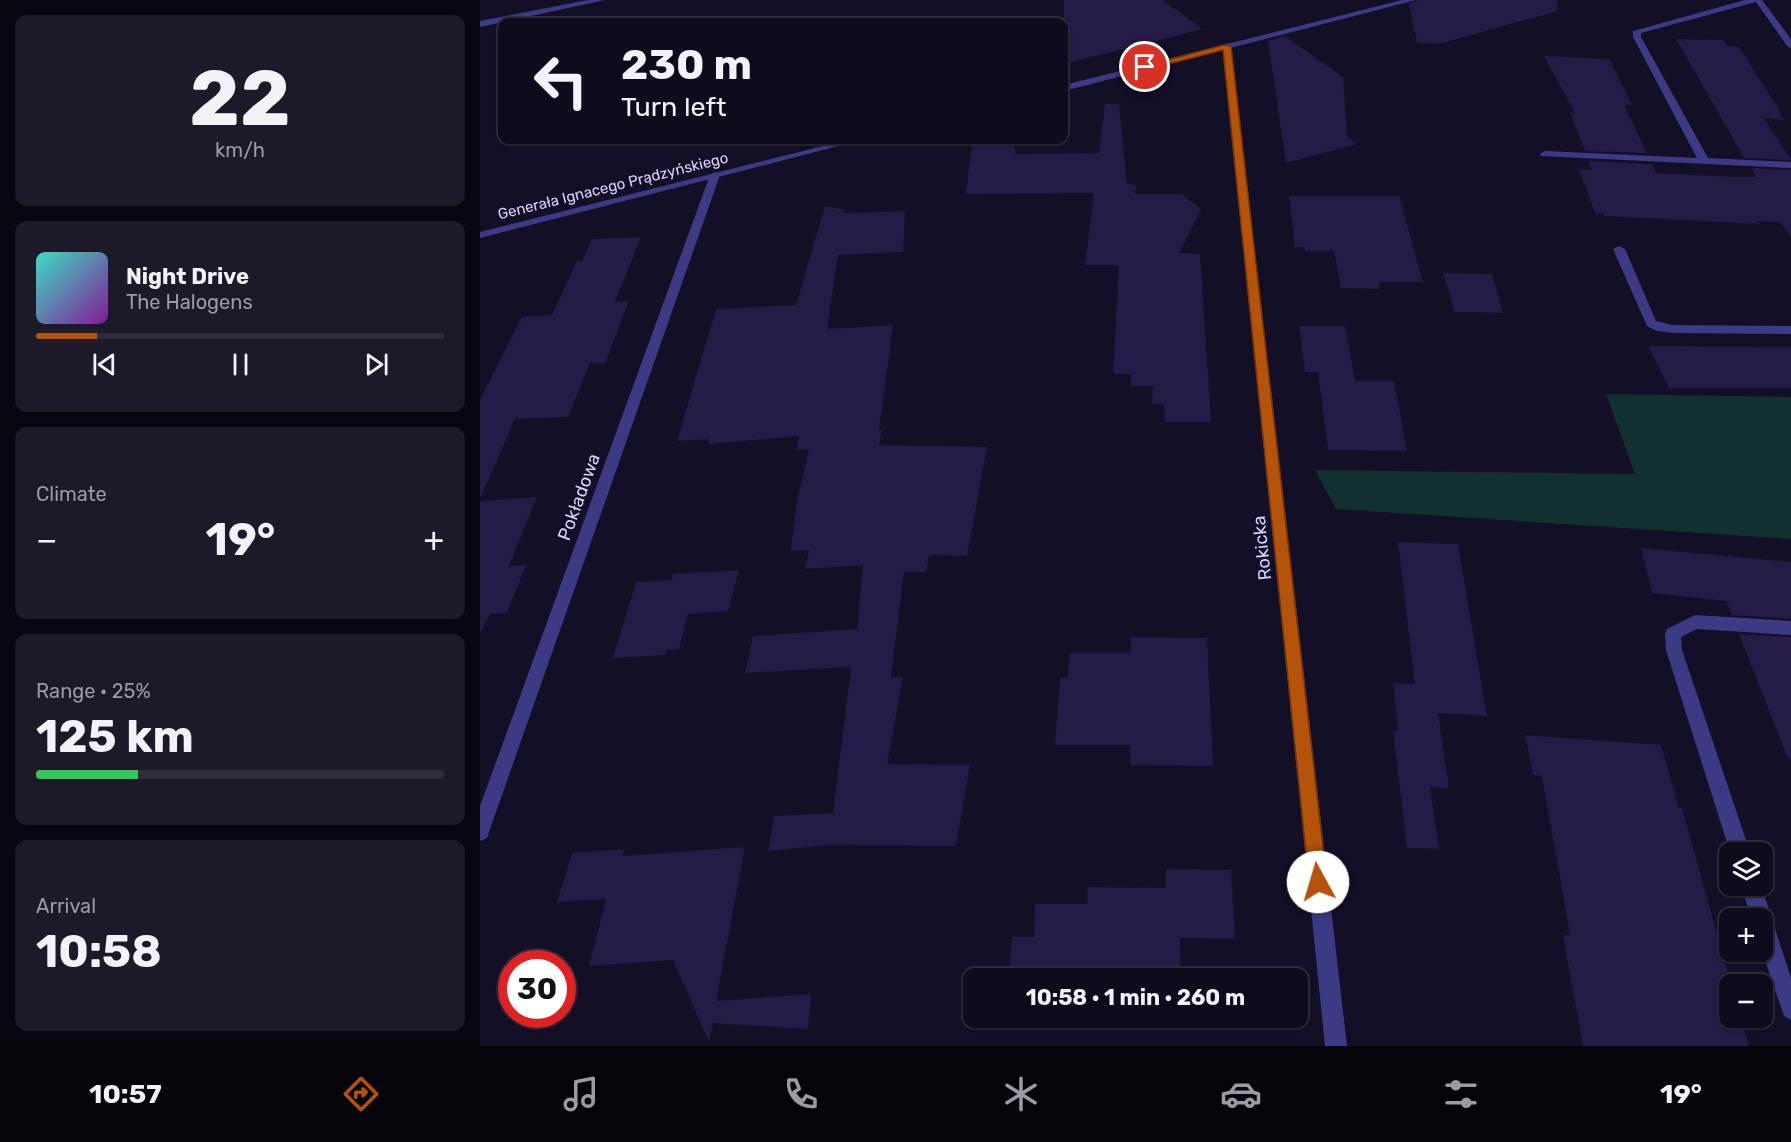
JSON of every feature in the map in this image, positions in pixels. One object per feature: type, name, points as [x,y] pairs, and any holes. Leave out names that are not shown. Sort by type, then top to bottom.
[{"type":"street","points":[[510,18],[601,0]]},
{"type":"street","points":[[1068,87],[1412,0]]},
{"type":"street","points":[[1704,161],[1637,37],[1637,31],[1756,0],[1791,45]]},
{"type":"street","points":[[480,24],[498,20]]},
{"type":"street","name":"Rokicka","points":[[1227,46],[1336,1046]]},
{"type":"street","name":"Generała Ignacego Prądzyńskiego","points":[[480,235],[841,144]]},
{"type":"street","points":[[1545,154],[1791,165]]},
{"type":"street","name":"Pokładowa","points":[[480,832],[715,175]]},
{"type":"street","points":[[1619,249],[1651,323],[1661,328],[1791,330]]},
{"type":"street","points":[[1737,842],[1674,650],[1674,634],[1695,622],[1791,628]]},
{"type":"street","points":[[1773,953],[1791,1008]]},
{"type":"green space","points":[[1606,394],[1791,397],[1791,539],[1336,509],[1315,470],[1635,474]]},
{"type":"building","points":[[1064,0],[1162,0],[1203,29],[1068,63],[1068,18],[1064,18]]},
{"type":"building","points":[[1418,0],[1557,0],[1558,11],[1439,44],[1417,43],[1409,4]]},
{"type":"building","points":[[1285,36],[1343,77],[1347,136],[1357,144],[1286,163],[1268,41]]},
{"type":"building","points":[[1676,39],[1723,40],[1727,46],[1739,47],[1780,111],[1778,111],[1784,120],[1764,118],[1791,160],[1744,158]]},
{"type":"building","points":[[1544,56],[1609,59],[1632,105],[1624,105],[1647,153],[1585,151],[1570,113],[1575,113]]},
{"type":"building","points":[[1105,104],[1119,104],[1127,184],[1136,185],[1135,194],[1181,194],[1201,209],[1179,253],[1200,254],[1211,422],[1165,422],[1164,404],[1152,404],[1153,386],[1131,386],[1131,374],[1113,374],[1119,265],[1085,265],[1094,193],[966,194],[972,144],[1014,144],[1015,154],[1099,153]]},
{"type":"building","points":[[1588,161],[1652,164],[1656,173],[1735,177],[1756,177],[1751,168],[1791,170],[1791,238],[1781,222],[1758,221],[1760,224],[1604,216],[1603,213],[1595,213],[1579,169],[1592,170]]},
{"type":"building","points":[[1289,196],[1399,196],[1423,282],[1379,282],[1380,289],[1341,288],[1334,251],[1305,251],[1305,247],[1295,247]]},
{"type":"building","points":[[825,206],[846,210],[845,213],[905,211],[903,252],[838,255],[827,329],[893,325],[879,445],[987,447],[967,556],[929,555],[926,572],[904,572],[891,677],[903,677],[887,764],[970,765],[956,846],[828,845],[768,851],[774,816],[833,813],[851,667],[745,673],[753,636],[857,629],[863,565],[805,569],[809,550],[791,551],[797,501],[809,449],[797,450],[799,436],[709,444],[709,439],[677,441],[716,309],[796,305]]},
{"type":"building","points":[[641,237],[615,302],[629,301],[605,363],[590,363],[568,417],[515,419],[480,499],[480,400],[522,317],[552,315],[577,261],[582,261],[592,239]]},
{"type":"building","points":[[1443,273],[1492,274],[1503,313],[1455,312]]},
{"type":"building","points":[[1299,326],[1345,326],[1355,381],[1394,381],[1407,451],[1328,450],[1318,372],[1305,372]]},
{"type":"building","points":[[1648,346],[1791,347],[1791,388],[1669,388]]},
{"type":"building","points":[[537,497],[509,566],[526,565],[507,613],[490,614],[480,634],[480,501]]},
{"type":"building","points":[[1398,542],[1458,544],[1487,716],[1438,713],[1449,788],[1430,787],[1439,849],[1407,848],[1393,731],[1398,730],[1393,683],[1415,684]]},
{"type":"building","points":[[1641,548],[1791,562],[1791,619],[1732,615],[1726,601],[1652,593]]},
{"type":"building","points":[[739,570],[728,611],[688,614],[679,649],[666,650],[665,655],[613,658],[636,582],[671,580],[673,574]]},
{"type":"building","points":[[1739,634],[1791,637],[1791,758],[1788,759]]},
{"type":"building","points":[[1131,637],[1207,638],[1213,766],[1130,765],[1130,745],[1055,745],[1060,678],[1068,677],[1070,653],[1131,653]]},
{"type":"building","points":[[1525,735],[1661,745],[1679,808],[1682,808],[1719,941],[1719,962],[1725,962],[1728,974],[1719,974],[1719,1028],[1743,1028],[1749,1046],[1583,1046],[1563,935],[1570,935],[1542,776],[1533,775]]},
{"type":"building","points":[[745,847],[716,1001],[811,994],[808,1029],[713,1023],[709,1042],[673,960],[589,966],[606,899],[557,902],[572,853],[624,849],[623,856]]},
{"type":"building","points":[[1166,869],[1231,870],[1235,939],[1180,938],[1181,968],[1009,968],[1012,937],[1034,937],[1035,904],[1087,904],[1088,887],[1166,888]]},
{"type":"route","points":[[1145,67],[1227,46],[1318,882]]}]
